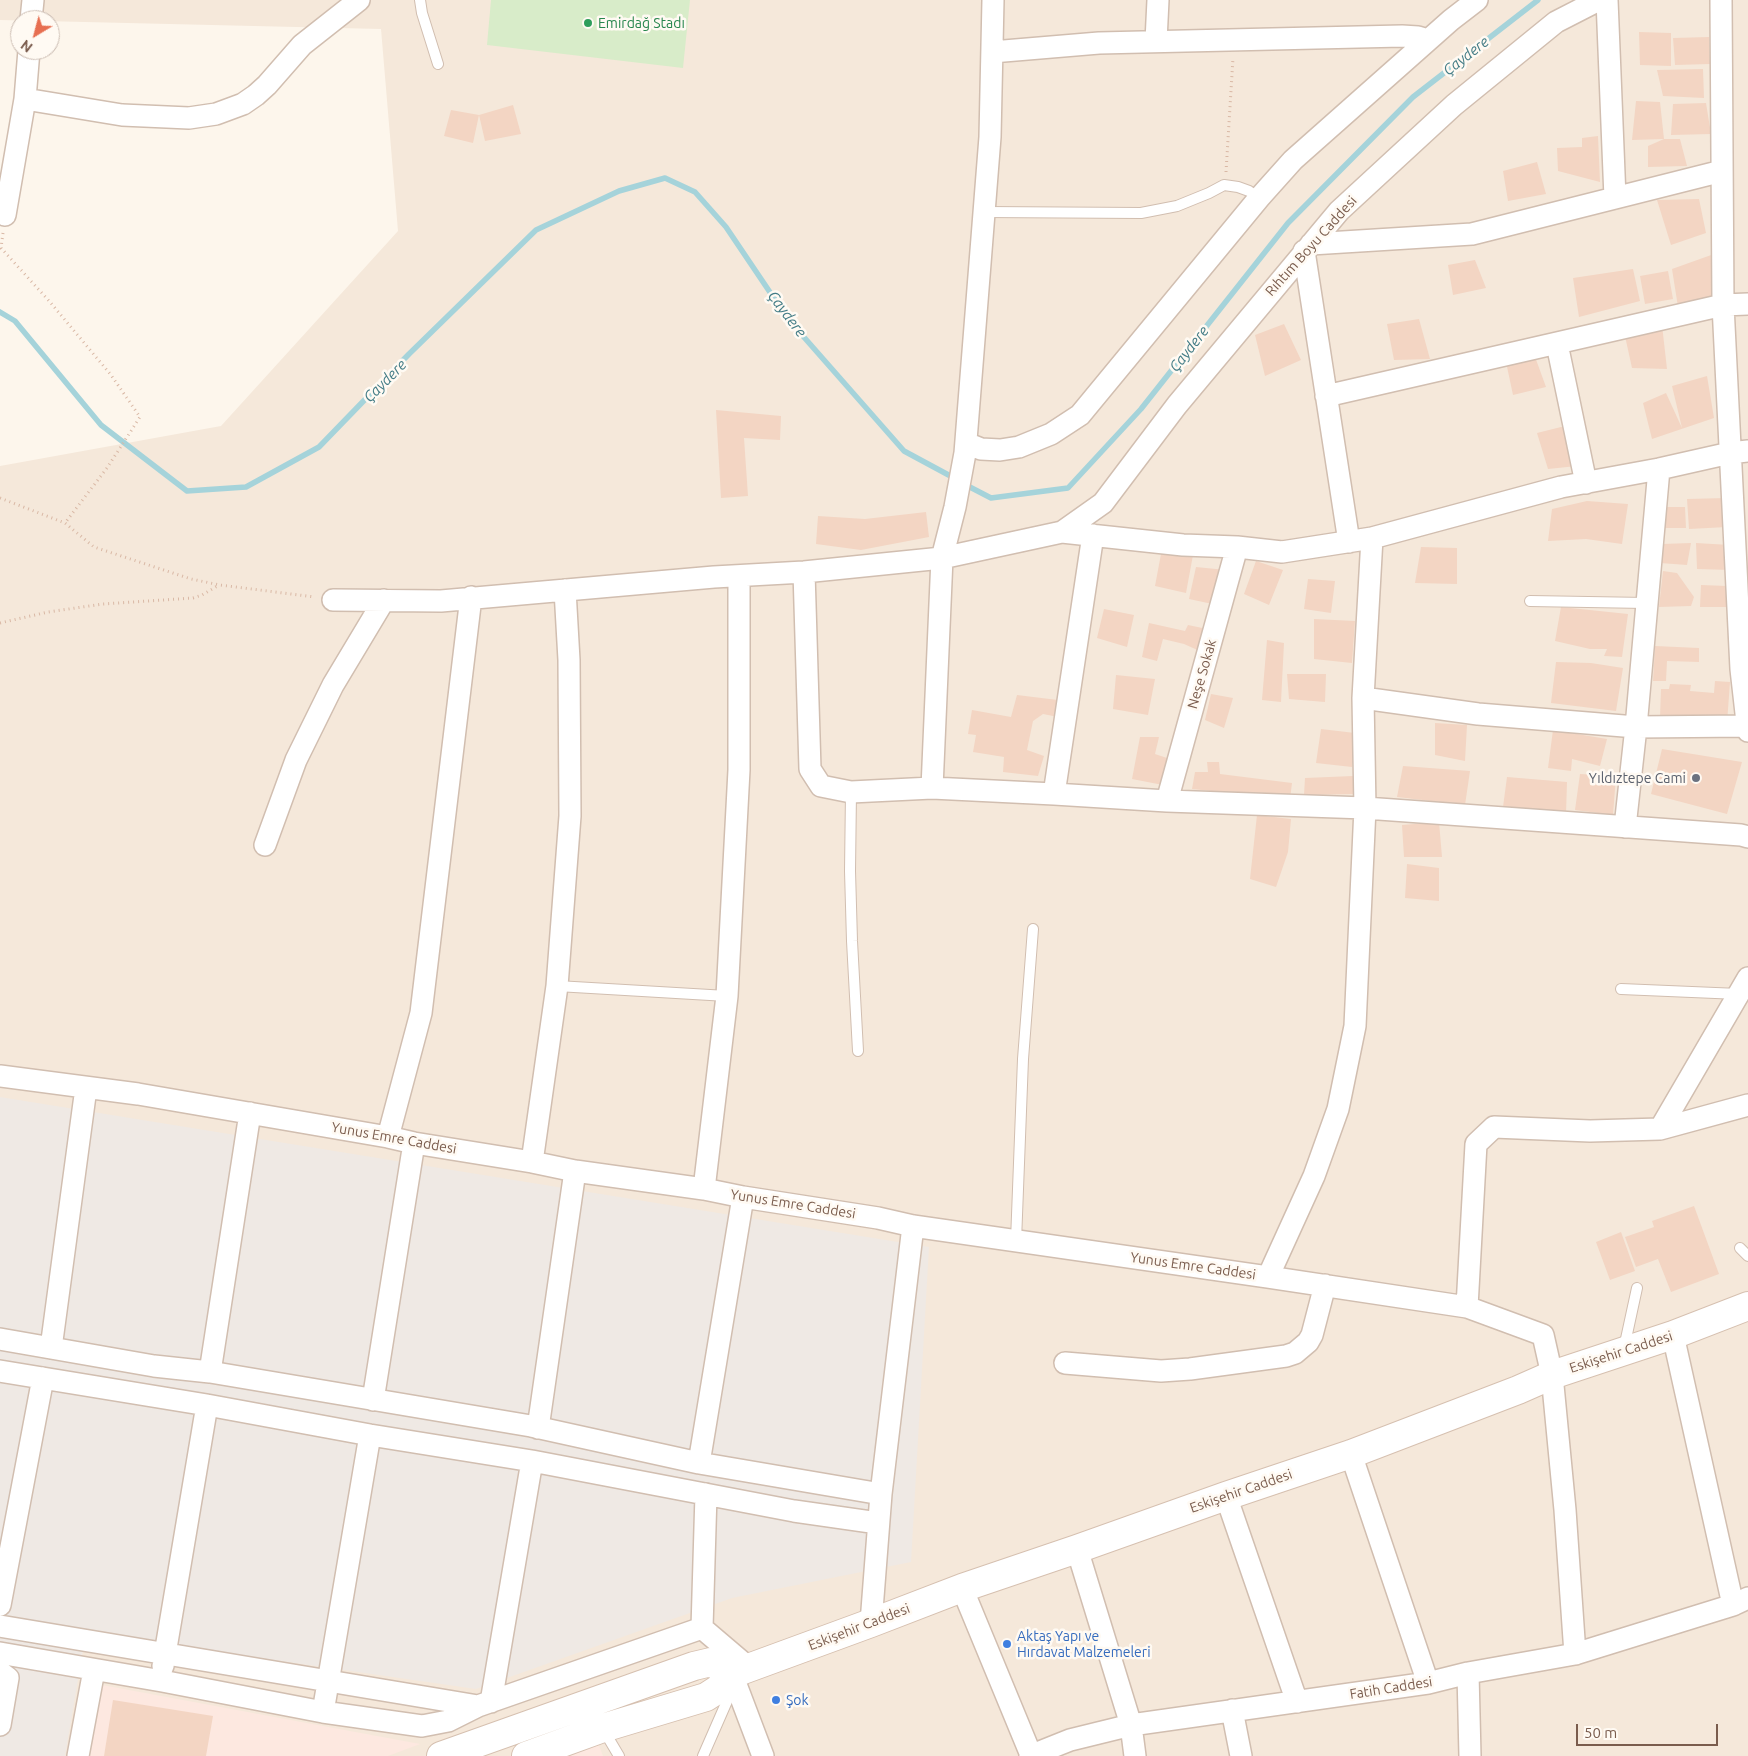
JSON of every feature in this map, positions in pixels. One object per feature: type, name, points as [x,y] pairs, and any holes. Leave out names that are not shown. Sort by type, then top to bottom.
[{"type":"main road","name":"Eskişehir Caddesi","points":[[526,1756],[602,1728],[706,1697],[741,1671],[962,1588],[1351,1454],[1518,1390],[1552,1375],[1673,1335],[1748,1306]]},
{"type":"main road","points":[[441,1756],[694,1666],[711,1662],[741,1671]]},
{"type":"street","points":[[25,99],[122,115],[189,118],[216,114],[243,104],[256,95],[268,85],[302,45],[359,0]]},
{"type":"street","points":[[932,788],[942,558],[955,507],[965,448],[990,137],[993,0]]},
{"type":"street","points":[[1156,41],[1158,0]]},
{"type":"street","points":[[965,448],[1000,450],[1019,447],[1051,434],[1080,415],[1259,198],[1293,160],[1451,20],[1477,0]]},
{"type":"street","name":"Rıhtım Boyu Caddesi","points":[[1062,532],[1103,503],[1177,404],[1339,211],[1454,105],[1556,22],[1599,0]]},
{"type":"street","points":[[1606,0],[1615,198]]},
{"type":"street","points":[[1721,0],[1723,305],[1739,452],[1748,731]]},
{"type":"street","points":[[992,52],[1099,43],[1156,41],[1402,36],[1428,40]]},
{"type":"street","points":[[5,214],[25,99],[28,60]]},
{"type":"street","points":[[1349,542],[1326,396],[1308,248],[1472,234],[1722,171]]},
{"type":"street","points":[[1326,396],[1723,305],[1748,304]]},
{"type":"street","points":[[1557,344],[1586,483]]},
{"type":"street","points":[[333,600],[441,601],[714,577],[804,572],[942,558],[1062,532],[1183,545],[1238,547],[1282,552],[1372,538],[1561,488],[1739,452]]},
{"type":"street","points":[[1625,827],[1636,728],[1658,469]]},
{"type":"street","points":[[1054,794],[1093,535]]},
{"type":"street","points":[[1268,1277],[1317,1168],[1338,1109],[1355,1026],[1365,808],[1363,698],[1372,538]]},
{"type":"street","name":"Neşe Sokak","points":[[1167,801],[1238,547]]},
{"type":"street","points":[[804,572],[810,768],[821,786],[851,792],[932,788],[1167,801],[1365,808],[1748,837]]},
{"type":"street","points":[[704,1189],[727,996],[739,770],[739,577]]},
{"type":"street","points":[[532,1162],[557,986],[570,816],[565,590]]},
{"type":"street","points":[[388,1137],[421,1013],[471,597]]},
{"type":"street","points":[[265,845],[300,752],[333,685],[384,600]]},
{"type":"street","points":[[1363,698],[1478,714],[1636,728],[1747,726]]},
{"type":"street","points":[[1660,1129],[1743,986]]},
{"type":"street","name":"Yunus Emre Caddesi","points":[[0,1076],[138,1094],[532,1162],[575,1172],[704,1189],[878,1218],[913,1226],[1467,1307],[1543,1334],[1552,1375]]},
{"type":"street","points":[[51,1348],[86,1088]]},
{"type":"street","points":[[1467,1307],[1476,1144],[1494,1127],[1590,1131],[1660,1129],[1748,1105]]},
{"type":"street","points":[[210,1372],[250,1113]]},
{"type":"street","points":[[373,1400],[414,1143]]},
{"type":"street","points":[[538,1428],[575,1172]]},
{"type":"street","points":[[699,1463],[743,1197]]},
{"type":"street","points":[[871,1623],[881,1494],[913,1226]]},
{"type":"street","points":[[1065,1363],[1162,1371],[1286,1356],[1295,1353],[1308,1342],[1312,1335],[1325,1285]]},
{"type":"street","points":[[1673,1335],[1740,1601]]},
{"type":"street","points":[[0,1338],[154,1366],[210,1372],[538,1428],[699,1463],[881,1494]]},
{"type":"street","points":[[0,1371],[532,1461],[794,1511],[878,1523]]},
{"type":"street","points":[[1552,1375],[1565,1510],[1575,1654]]},
{"type":"street","points":[[0,1605],[43,1378]]},
{"type":"street","points":[[162,1681],[165,1653],[207,1405]]},
{"type":"street","points":[[323,1712],[370,1435]]},
{"type":"street","points":[[1351,1454],[1428,1683]]},
{"type":"street","points":[[484,1704],[532,1461]]},
{"type":"street","points":[[706,1494],[702,1628],[741,1671],[763,1756]]},
{"type":"street","points":[[1226,1496],[1298,1702]]},
{"type":"street","points":[[1078,1549],[1131,1725],[1135,1756]]},
{"type":"street","points":[[962,1588],[1031,1756]]},
{"type":"street","name":"Fatih Caddesi","points":[[1031,1756],[1070,1740],[1131,1725],[1428,1683],[1468,1673],[1575,1654],[1740,1601]]},
{"type":"street","points":[[0,1626],[327,1681],[484,1704]]},
{"type":"street","points":[[0,1653],[162,1681],[323,1712],[422,1726],[448,1721],[484,1704],[702,1628]]},
{"type":"street","points":[[78,1756],[94,1670]]},
{"type":"street","points":[[0,1672],[8,1678],[0,1725]]},
{"type":"street","points":[[1468,1673],[1470,1756]]},
{"type":"street","points":[[1232,1710],[1241,1756]]},
{"type":"lane","points":[[420,0],[422,13],[438,64]]},
{"type":"lane","points":[[984,212],[1141,213],[1177,206],[1224,185],[1249,191],[1259,198]]},
{"type":"lane","points":[[1530,601],[1646,604]]},
{"type":"lane","points":[[851,792],[851,923],[858,1050]]},
{"type":"lane","points":[[1016,1241],[1023,1059],[1033,929]]},
{"type":"lane","points":[[557,986],[727,996]]},
{"type":"lane","points":[[1621,988],[1743,986]]},
{"type":"lane","points":[[1740,1248],[1748,1256]]},
{"type":"lane","points":[[1623,1352],[1637,1288]]},
{"type":"lane","points":[[702,1756],[741,1671]]},
{"type":"lane","points":[[602,1728],[619,1756]]},
{"type":"path","points":[[1224,185],[1228,159],[1232,90],[1233,57],[1230,40]]},
{"type":"path","points":[[5,214],[2,248],[111,375],[140,417],[65,523]]},
{"type":"path","points":[[0,498],[65,523],[94,547],[191,579],[220,585],[333,600]]},
{"type":"path","points":[[0,623],[48,612],[103,604],[193,598],[220,585]]},
{"type":"shaded area","points":[[0,0],[1748,0],[1748,1756],[0,1756],[0,466],[221,426],[398,231],[381,29],[60,21],[60,10],[10,10],[10,20],[0,20]]},
{"type":"shaded area","points":[[0,1097],[929,1247],[911,1562],[732,1598],[476,1689],[86,1633],[65,1756],[0,1756]]},
{"type":"shaded area","points":[[102,1685],[420,1744],[388,1756],[89,1756]]},
{"type":"shaded area","points":[[598,1743],[603,1756],[565,1756]]},
{"type":"green space","name":"Emirdağ Stadı","points":[[491,0],[690,0],[683,68],[487,45]]},
{"type":"building","points":[[1639,32],[1671,33],[1671,66],[1640,65]]},
{"type":"building","points":[[1709,37],[1710,64],[1675,65],[1673,38]]},
{"type":"building","points":[[1703,69],[1704,98],[1663,96],[1657,70]]},
{"type":"building","points":[[1636,101],[1660,102],[1664,139],[1632,140]]},
{"type":"building","points":[[1706,103],[1711,134],[1671,135],[1673,104]]},
{"type":"building","points":[[513,105],[521,134],[485,141],[479,115]]},
{"type":"building","points":[[451,110],[479,115],[473,143],[444,136]]},
{"type":"building","points":[[1598,136],[1600,182],[1558,171],[1557,148],[1582,147],[1582,138]]},
{"type":"building","points":[[1664,139],[1680,139],[1687,166],[1648,167],[1648,146]]},
{"type":"building","points":[[1537,162],[1546,194],[1508,201],[1503,171]]},
{"type":"building","points":[[1699,199],[1706,233],[1671,245],[1657,200]]},
{"type":"building","points":[[1714,254],[1711,300],[1678,307],[1672,269]]},
{"type":"building","points":[[1475,260],[1486,288],[1453,295],[1448,265]]},
{"type":"building","points":[[1633,269],[1640,301],[1579,317],[1573,278]]},
{"type":"building","points":[[1668,271],[1673,299],[1645,304],[1640,276]]},
{"type":"building","points":[[1419,319],[1430,359],[1394,360],[1387,324]]},
{"type":"building","points":[[1284,324],[1301,360],[1265,376],[1255,335]]},
{"type":"building","points":[[1662,325],[1667,369],[1632,368],[1625,336]]},
{"type":"building","points":[[1534,354],[1546,387],[1513,395],[1506,362]]},
{"type":"building","points":[[1707,376],[1714,418],[1652,439],[1643,403],[1666,393],[1682,428],[1672,386]]},
{"type":"building","points":[[716,410],[781,416],[780,440],[744,438],[748,496],[721,498]]},
{"type":"building","points":[[1569,425],[1577,466],[1548,469],[1537,433]]},
{"type":"building","points":[[1726,498],[1727,527],[1689,529],[1687,499]]},
{"type":"building","points":[[1587,501],[1628,504],[1622,544],[1586,539],[1548,541],[1552,509]]},
{"type":"building","points":[[1667,507],[1685,507],[1686,528],[1664,528]]},
{"type":"building","points":[[926,512],[929,537],[861,550],[816,544],[818,516],[865,519]]},
{"type":"building","points":[[1691,543],[1687,565],[1660,563],[1662,544]]},
{"type":"building","points":[[1696,543],[1730,545],[1731,570],[1697,569]]},
{"type":"building","points":[[1421,547],[1457,548],[1457,584],[1415,583]]},
{"type":"building","points":[[1161,554],[1193,555],[1186,593],[1155,586]]},
{"type":"building","points":[[1256,561],[1283,570],[1269,605],[1244,594]]},
{"type":"building","points":[[1196,567],[1226,570],[1217,605],[1189,599]]},
{"type":"building","points":[[1663,571],[1677,573],[1694,597],[1691,606],[1659,607]]},
{"type":"building","points":[[1308,579],[1335,581],[1331,613],[1304,609]]},
{"type":"building","points":[[1701,585],[1727,586],[1731,607],[1700,607]]},
{"type":"building","points":[[1561,607],[1628,614],[1622,657],[1604,656],[1607,649],[1590,649],[1555,641]]},
{"type":"building","points":[[1104,609],[1134,615],[1127,647],[1097,638]]},
{"type":"building","points":[[1314,619],[1355,621],[1352,663],[1314,659]]},
{"type":"building","points":[[1149,623],[1185,631],[1188,625],[1207,629],[1202,652],[1184,644],[1163,639],[1157,661],[1142,657]]},
{"type":"building","points":[[1267,640],[1284,643],[1281,702],[1262,700]]},
{"type":"building","points":[[1655,646],[1699,648],[1699,662],[1667,661],[1666,681],[1653,681]]},
{"type":"building","points":[[1556,662],[1591,663],[1623,668],[1616,711],[1551,703]]},
{"type":"building","points":[[1287,674],[1326,674],[1325,702],[1289,699]]},
{"type":"building","points":[[1116,675],[1155,679],[1148,715],[1113,709]]},
{"type":"building","points":[[1715,681],[1730,682],[1727,723],[1660,718],[1661,689],[1669,689],[1670,684],[1691,685],[1690,691],[1714,693]]},
{"type":"building","points":[[1211,694],[1233,698],[1224,728],[1205,720]]},
{"type":"building","points":[[1017,695],[1066,701],[1063,718],[1043,714],[1033,721],[1027,750],[1044,756],[1038,776],[1003,772],[1004,757],[973,752],[976,735],[968,734],[972,710],[1011,717]]},
{"type":"building","points":[[1435,723],[1467,725],[1465,761],[1435,755]]},
{"type":"building","points":[[1321,729],[1355,733],[1352,767],[1316,763]]},
{"type":"building","points":[[1553,730],[1607,739],[1600,766],[1572,759],[1571,771],[1548,768]]},
{"type":"building","points":[[1140,737],[1159,737],[1155,754],[1170,759],[1163,785],[1132,779]]},
{"type":"building","name":"Yıldıztepe Cami","points":[[1662,749],[1742,762],[1727,814],[1651,794]]},
{"type":"building","points":[[1207,762],[1219,762],[1220,774],[1292,783],[1290,799],[1192,789],[1195,772],[1208,772]]},
{"type":"building","points":[[1403,766],[1470,771],[1465,805],[1397,797]]},
{"type":"building","points":[[1580,774],[1616,776],[1613,815],[1575,810]]},
{"type":"building","points":[[1353,776],[1356,794],[1304,795],[1305,778]]},
{"type":"building","points":[[1507,777],[1567,782],[1566,814],[1536,809],[1503,807]]},
{"type":"building","points":[[1257,815],[1291,819],[1288,852],[1276,887],[1250,879]]},
{"type":"building","points":[[1439,822],[1442,857],[1404,857],[1402,825]]},
{"type":"building","points":[[1407,864],[1439,868],[1439,901],[1405,898]]},
{"type":"building","points":[[1694,1206],[1719,1274],[1671,1292],[1658,1259],[1636,1267],[1625,1237],[1654,1227],[1652,1221]]},
{"type":"building","points":[[1621,1232],[1635,1271],[1610,1280],[1596,1242]]},
{"type":"building","points":[[113,1700],[213,1716],[206,1756],[104,1756]]},
{"type":"waterway","name":"Çaydere","points":[[964,484],[991,498],[1068,488],[1141,409],[1288,223],[1413,97],[1538,0]]},
{"type":"waterway","name":"Çaydere","points":[[0,312],[15,321],[101,425],[187,491],[246,487],[319,447],[409,354],[536,230],[619,191],[665,178],[695,192],[726,227],[788,319],[904,451],[956,479]]},
{"type":"place","name":"Emirdağ Stadı","points":[[588,23]]},
{"type":"place","name":"Yıldıztepe Cami","points":[[1696,778]]},
{"type":"place","name":"Aktaş Yapı ve Hırdavat Malzemeleri","points":[[1007,1644]]},
{"type":"place","name":"Şok","points":[[776,1700]]}]
